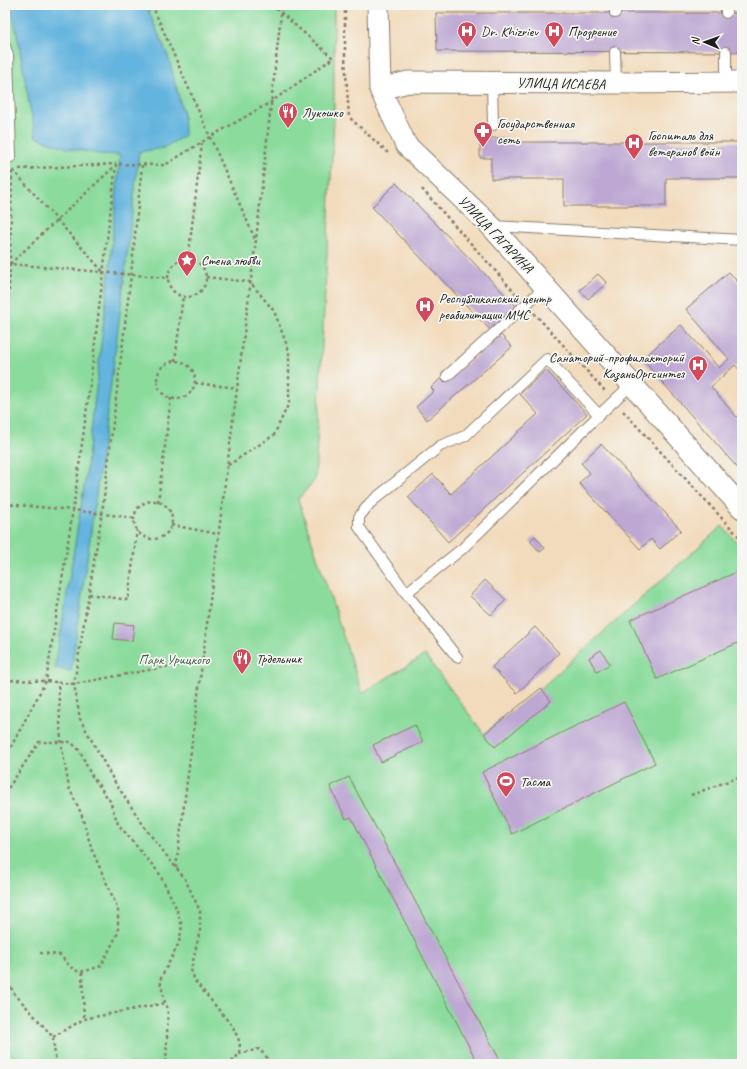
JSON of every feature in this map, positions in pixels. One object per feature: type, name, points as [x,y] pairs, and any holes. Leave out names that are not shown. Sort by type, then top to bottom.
[{"type":"street","name":"УЛИЦА ГАГАРИНА","points":[[378,5],[380,89],[406,145],[491,226],[742,508]]},
{"type":"street","name":"УЛИЦА ИСАЕВА","points":[[380,89],[408,82],[734,82]]},
{"type":"lane","points":[[5,46],[8,56],[11,157],[5,158]]},
{"type":"lane","points":[[615,52],[616,83]]},
{"type":"lane","points":[[726,52],[734,82]]},
{"type":"lane","points":[[492,82],[493,125]]},
{"type":"lane","points":[[491,226],[742,240]]},
{"type":"lane","points":[[447,376],[545,286]]},
{"type":"lane","points":[[457,657],[406,593],[359,528],[359,517],[370,503],[440,446],[465,436],[547,359],[598,415]]},
{"type":"lane","points":[[406,593],[462,549],[598,415],[632,384]]},
{"type":"path","points":[[152,5],[256,240]]},
{"type":"path","points":[[104,273],[12,169],[117,165],[165,165],[271,102],[333,58],[272,5]]},
{"type":"path","points":[[176,868],[256,240],[282,5]]},
{"type":"path","points":[[345,5],[345,58],[349,117],[389,154]]},
{"type":"path","points":[[188,259],[202,142]]},
{"type":"path","points":[[5,387],[10,264],[117,165]]},
{"type":"path","points":[[5,758],[46,681],[73,510],[117,165]]},
{"type":"path","points":[[142,165],[131,275],[102,513],[74,684],[80,719],[114,781],[148,832],[185,879],[200,911],[200,930],[191,970],[194,981],[233,1027],[240,1043],[239,1054]]},
{"type":"path","points":[[421,188],[742,540]]},
{"type":"path","points":[[188,259],[200,264],[206,277],[202,290],[196,295],[190,297],[183,296],[173,290],[169,278],[170,271],[174,265],[180,261],[188,259]]},
{"type":"path","points":[[10,264],[169,278]]},
{"type":"path","points":[[206,277],[250,282],[274,311],[289,350],[289,403],[274,435],[227,466]]},
{"type":"path","points":[[175,361],[183,296]]},
{"type":"path","points":[[175,361],[188,365],[192,370],[195,383],[189,394],[177,399],[165,395],[160,390],[157,378],[163,366],[175,361]]},
{"type":"path","points":[[195,383],[237,388]]},
{"type":"path","points":[[158,502],[171,398]]},
{"type":"path","points":[[147,502],[158,502],[168,508],[172,519],[171,525],[169,530],[159,538],[147,538],[141,535],[137,530],[134,518],[142,505],[147,502]]},
{"type":"path","points":[[5,504],[102,513],[134,518]]},
{"type":"path","points":[[171,525],[218,534]]},
{"type":"path","points":[[89,594],[128,600],[137,530]]},
{"type":"path","points":[[5,680],[46,681],[74,684],[202,660]]},
{"type":"path","points":[[40,953],[60,955],[72,969],[82,972],[101,966],[118,933],[118,908],[92,850],[81,813],[69,788],[60,742],[58,682]]},
{"type":"path","points":[[5,793],[39,742],[72,742],[80,751],[90,773],[110,801],[118,824],[159,873],[175,905],[182,926],[179,943],[160,980],[165,1003],[168,1009],[166,1064]]},
{"type":"path","points":[[691,795],[742,776]]},
{"type":"path","points":[[82,972],[84,1019]]},
{"type":"path","points":[[5,977],[14,993],[54,1037],[56,1064]]},
{"type":"path","points":[[54,1037],[84,1019],[165,1003]]},
{"type":"path","points":[[230,1064],[239,1054],[259,1050],[274,1064]]},
{"type":"green space","name":"Парк Урицкого","points":[[5,5],[334,5],[334,120],[315,480],[298,499],[362,693],[425,655],[484,734],[541,688],[722,526],[742,548],[742,1064],[5,1064]]},
{"type":"water","points":[[11,5],[146,5],[168,56],[183,113],[184,136],[163,148],[139,152],[107,412],[71,671],[55,668],[86,475],[109,275],[120,155],[99,154],[66,148],[36,137]]},
{"type":"building","points":[[436,13],[742,13],[742,52],[437,51]]},
{"type":"building","points":[[480,138],[508,138],[508,142],[742,142],[742,178],[666,178],[666,206],[564,206],[564,179],[491,179],[491,158],[480,158]]},
{"type":"building","points":[[396,183],[518,308],[493,333],[372,207]]},
{"type":"building","points":[[729,272],[742,287],[742,373],[735,365],[711,387],[742,423],[742,473],[642,359],[681,325],[719,368],[729,359],[686,309]]},
{"type":"building","points":[[598,274],[607,283],[588,299],[580,290]]},
{"type":"building","points":[[501,335],[512,347],[427,420],[416,407],[434,391],[431,388],[441,378],[445,382]]},
{"type":"building","points":[[546,370],[587,414],[448,542],[408,497],[433,474],[451,494],[538,414],[520,394]]},
{"type":"building","points":[[601,444],[681,530],[660,549],[651,539],[640,549],[579,483],[590,473],[581,463]]},
{"type":"building","points":[[535,536],[545,548],[540,552],[530,541]]},
{"type":"building","points":[[741,570],[742,641],[657,679],[630,620]]},
{"type":"building","points":[[485,580],[506,600],[491,615],[470,596]]},
{"type":"building","points":[[115,623],[134,625],[132,641],[113,639]]},
{"type":"building","points":[[535,627],[559,653],[517,693],[492,667]]},
{"type":"building","points":[[601,650],[610,664],[597,672],[589,658]]},
{"type":"building","points":[[541,688],[551,701],[495,747],[484,734]]},
{"type":"building","points":[[624,702],[655,763],[512,834],[482,772]]},
{"type":"building","points":[[415,725],[423,742],[381,762],[373,745]]},
{"type":"building","points":[[349,777],[502,1064],[478,1064],[351,817],[346,819],[330,786]]},
{"type":"place","name":"Dr. Khizriev","points":[[467,48]]},
{"type":"place","name":"Прозрение","points":[[554,48]]},
{"type":"place","name":"Лукошко","points":[[288,129]]},
{"type":"place","name":"Государственная сеть","points":[[483,148]]},
{"type":"place","name":"Госпиталь для ветеранов войн","points":[[634,160]]},
{"type":"place","name":"Стена любви","points":[[187,277]]},
{"type":"place","name":"Республиканский центр реабилитации МЧС","points":[[425,323]]},
{"type":"place","name":"Санаторий-профилакторий КазаньОргсинтез","points":[[698,382]]},
{"type":"place","name":"Трдельник","points":[[242,675]]},
{"type":"place","name":"Тасма","points":[[506,798]]}]
